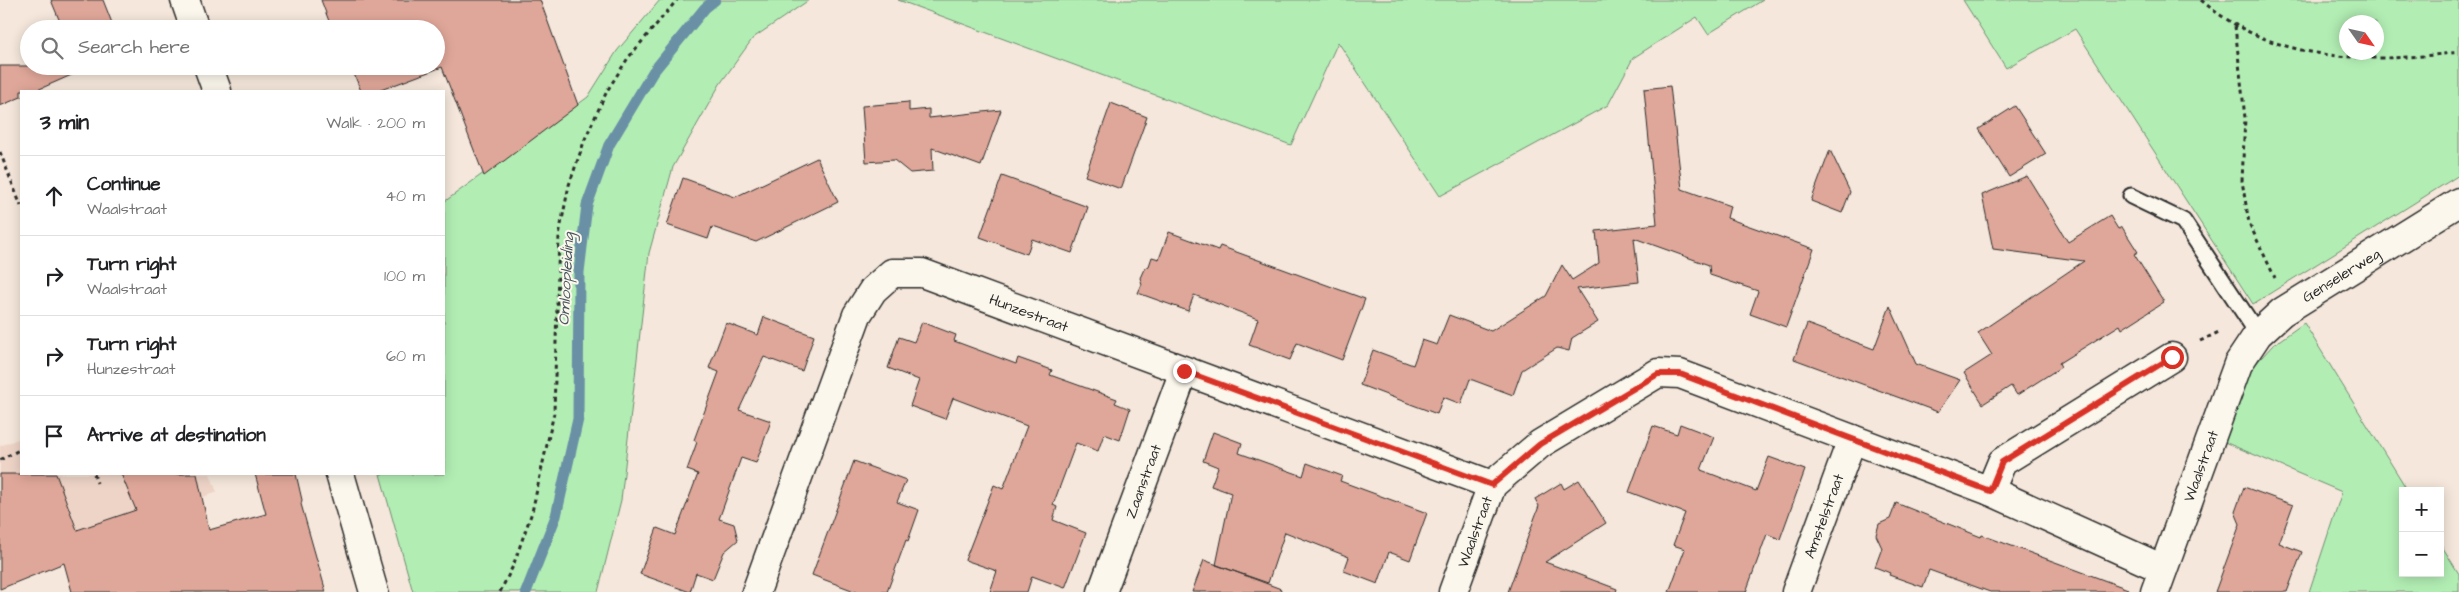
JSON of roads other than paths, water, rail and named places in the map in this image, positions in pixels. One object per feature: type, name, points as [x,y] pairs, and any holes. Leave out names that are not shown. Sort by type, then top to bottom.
[{"type":"street","points":[[185,0],[192,20]]},
{"type":"street","points":[[211,75],[217,90]]},
{"type":"street","name":"Genselerweg","points":[[2238,364],[2258,334],[2282,312],[2459,202]]},
{"type":"street","name":"Hunzestraat","points":[[756,592],[856,315],[873,290],[892,273],[922,273],[1492,485]]},
{"type":"street","points":[[1990,491],[2002,462],[2172,357]]},
{"type":"street","name":"Waalstraat","points":[[1453,592],[1492,485],[1540,444],[1658,374],[1680,374],[1990,491],[2159,580],[2238,364]]},
{"type":"street","name":"Zaanstraat","points":[[1102,592],[1184,371]]},
{"type":"street","name":"Amstelstraat","points":[[1796,592],[1852,439]]},
{"type":"street","points":[[340,475],[374,592]]},
{"type":"lane","points":[[2131,196],[2183,221],[2258,334]]},
{"type":"waterway","name":"Omloopleiding","points":[[526,592],[556,516],[578,419],[579,272],[587,205],[609,145],[653,72],[705,8],[715,0]]}]
